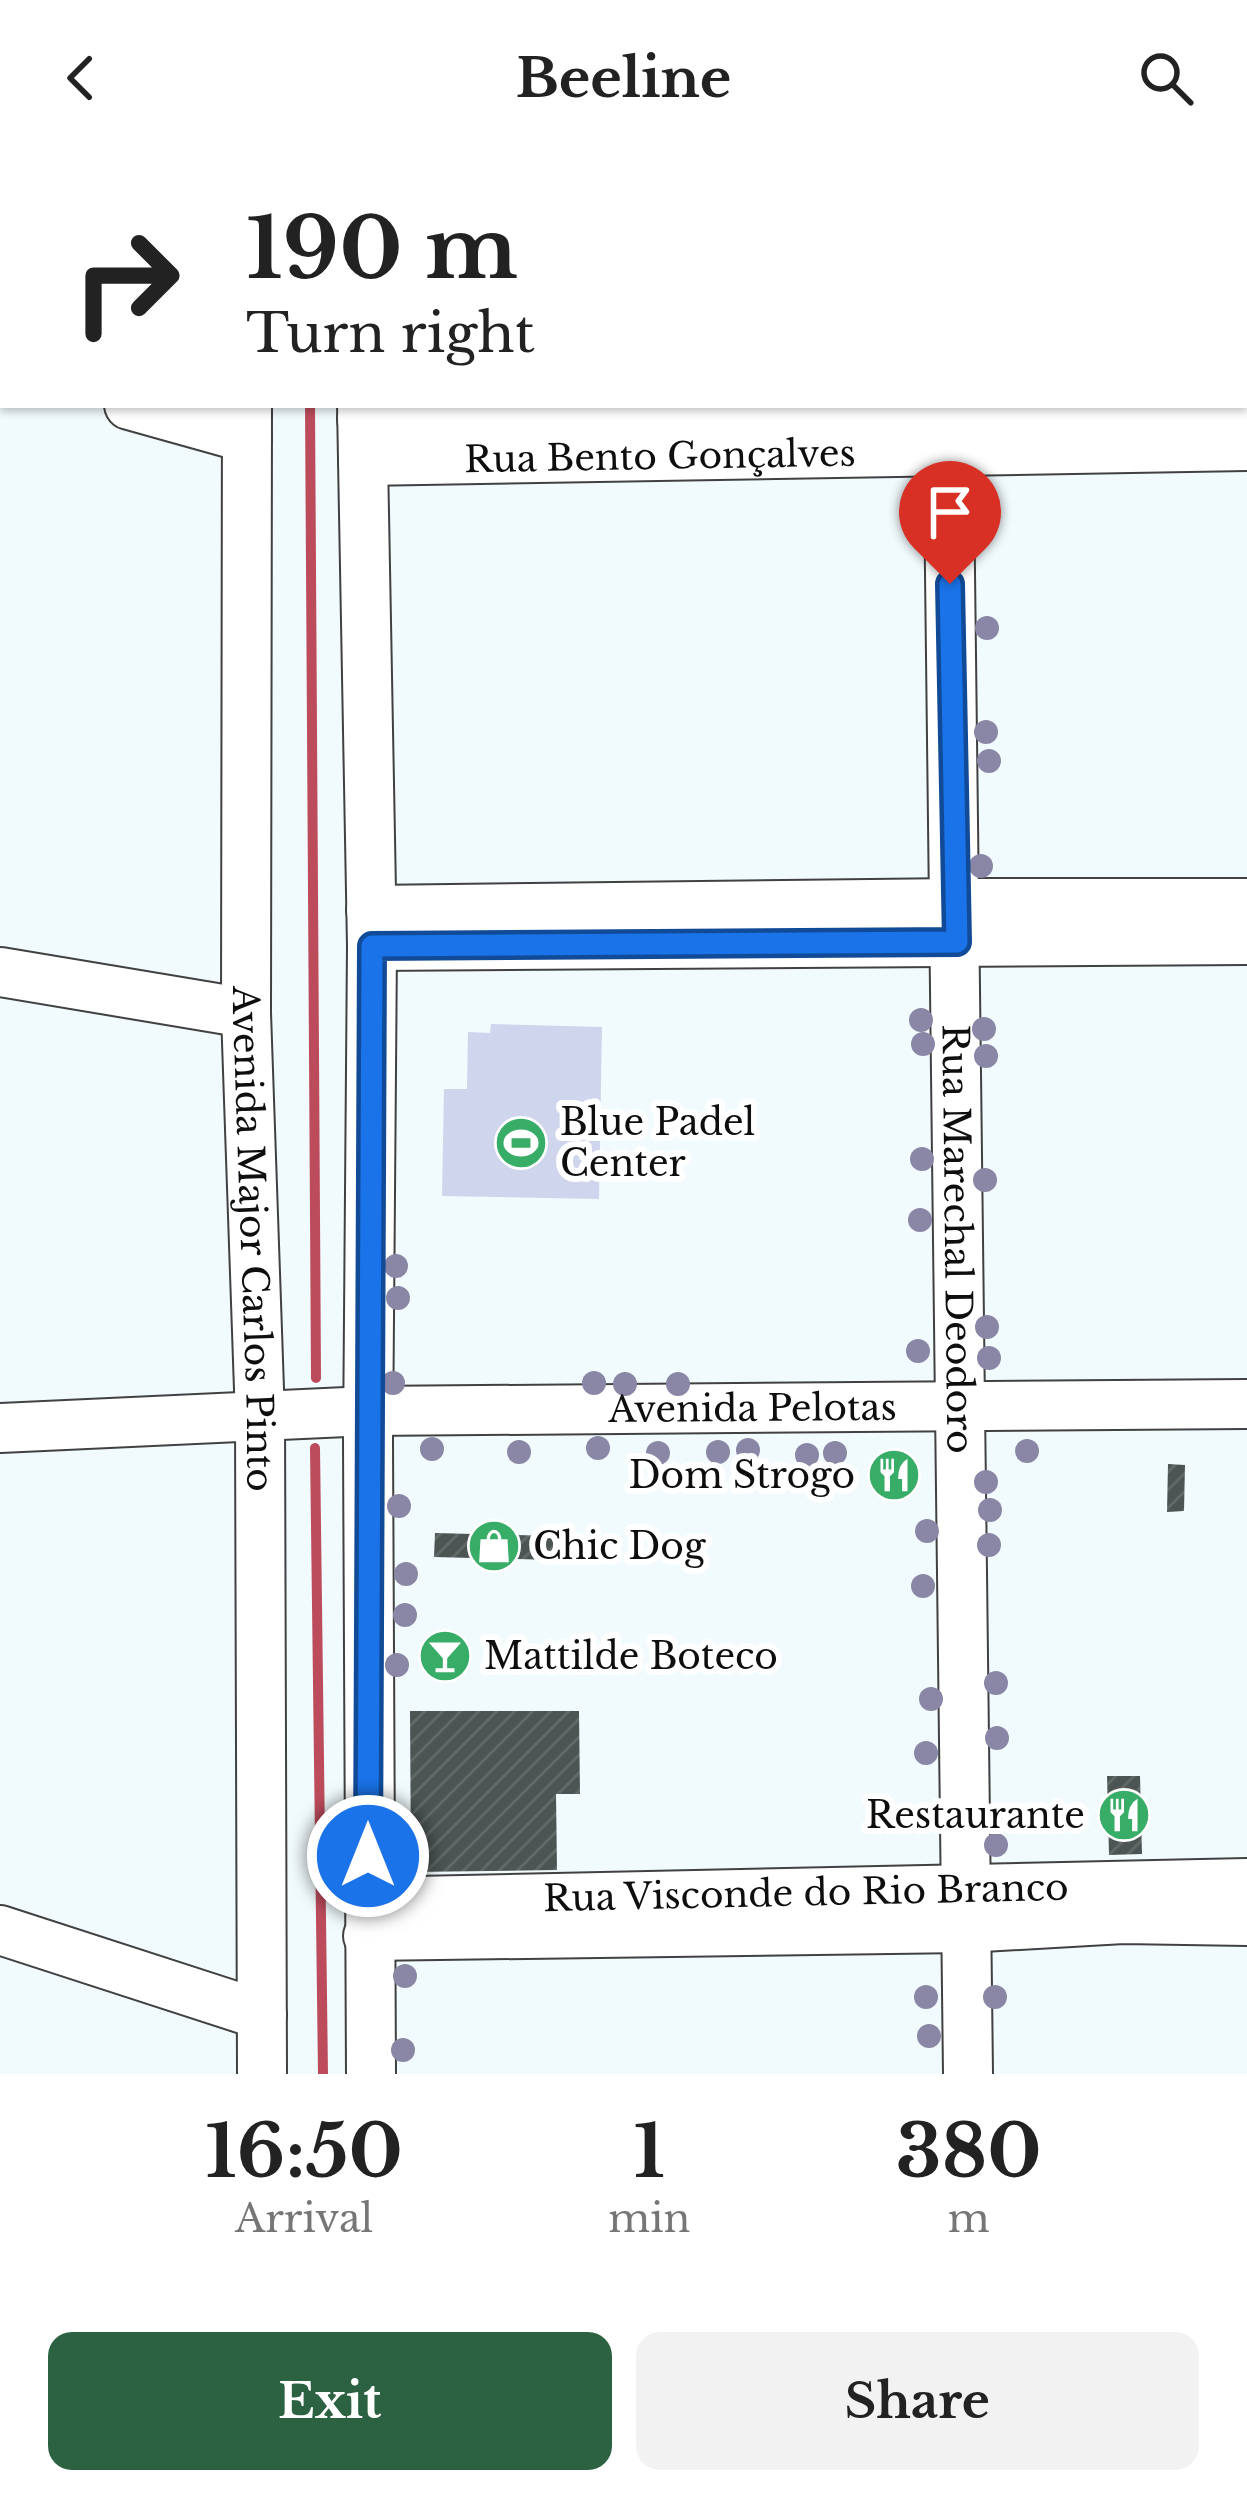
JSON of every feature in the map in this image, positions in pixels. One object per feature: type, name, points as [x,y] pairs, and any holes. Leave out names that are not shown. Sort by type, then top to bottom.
[{"type":"street","points":[[151,408],[247,421]]},
{"type":"street","name":"Rua Bento Gonçalves","points":[[1135,429],[1247,410]]},
{"type":"street","name":"Avenida Major Carlos Pinto","points":[[247,421],[246,1013],[260,1418],[262,2044]]},
{"type":"street","name":"Rua Bento Gonçalves","points":[[362,428],[948,421],[1135,429],[1247,446]]},
{"type":"street","name":"Rua Marechal Deodoro","points":[[948,421],[968,2074]]},
{"type":"street","points":[[362,428],[371,928],[371,2074]]},
{"type":"street","points":[[371,928],[957,922],[1247,904]]},
{"type":"street","points":[[957,922],[1247,940]]},
{"type":"street","points":[[0,972],[246,1013]]},
{"type":"street","name":"Avenida Pelotas","points":[[0,1428],[368,1411],[1247,1404]]},
{"type":"street","name":"Rua Visconde do Rio Branco","points":[[368,1919],[1224,1902]]},
{"type":"street","points":[[0,1930],[262,2044]]},
{"type":"street","points":[[0,1964],[262,2044]]},
{"type":"shaded area","name":"Blue Padel Center","points":[[491,1024],[602,1027],[599,1199],[442,1196],[444,1089],[467,1089],[468,1032],[490,1033]]},
{"type":"building","points":[[1168,1464],[1185,1465],[1184,1511],[1167,1512]]},
{"type":"building","name":"Chic Dog","points":[[435,1533],[553,1536],[553,1560],[434,1557]]},
{"type":"building","points":[[410,1711],[579,1711],[580,1794],[556,1794],[557,1870],[411,1872]]},
{"type":"building","name":"Restaurante","points":[[1107,1776],[1140,1776],[1142,1854],[1109,1855]]},
{"type":"waterway","points":[[310,408],[316,1378]]},
{"type":"waterway","points":[[315,1448],[323,2074]]},
{"type":"place","name":"Blue Padel Center","points":[[521,1143]]},
{"type":"place","name":"Dom Strogo","points":[[894,1475]]},
{"type":"place","name":"Chic Dog","points":[[494,1546]]},
{"type":"place","name":"Mattilde Boteco","points":[[445,1656]]},
{"type":"place","name":"Restaurante","points":[[1124,1815]]},
{"type":"route","points":[[368,1856],[372,946],[957,942],[950,584]]}]
